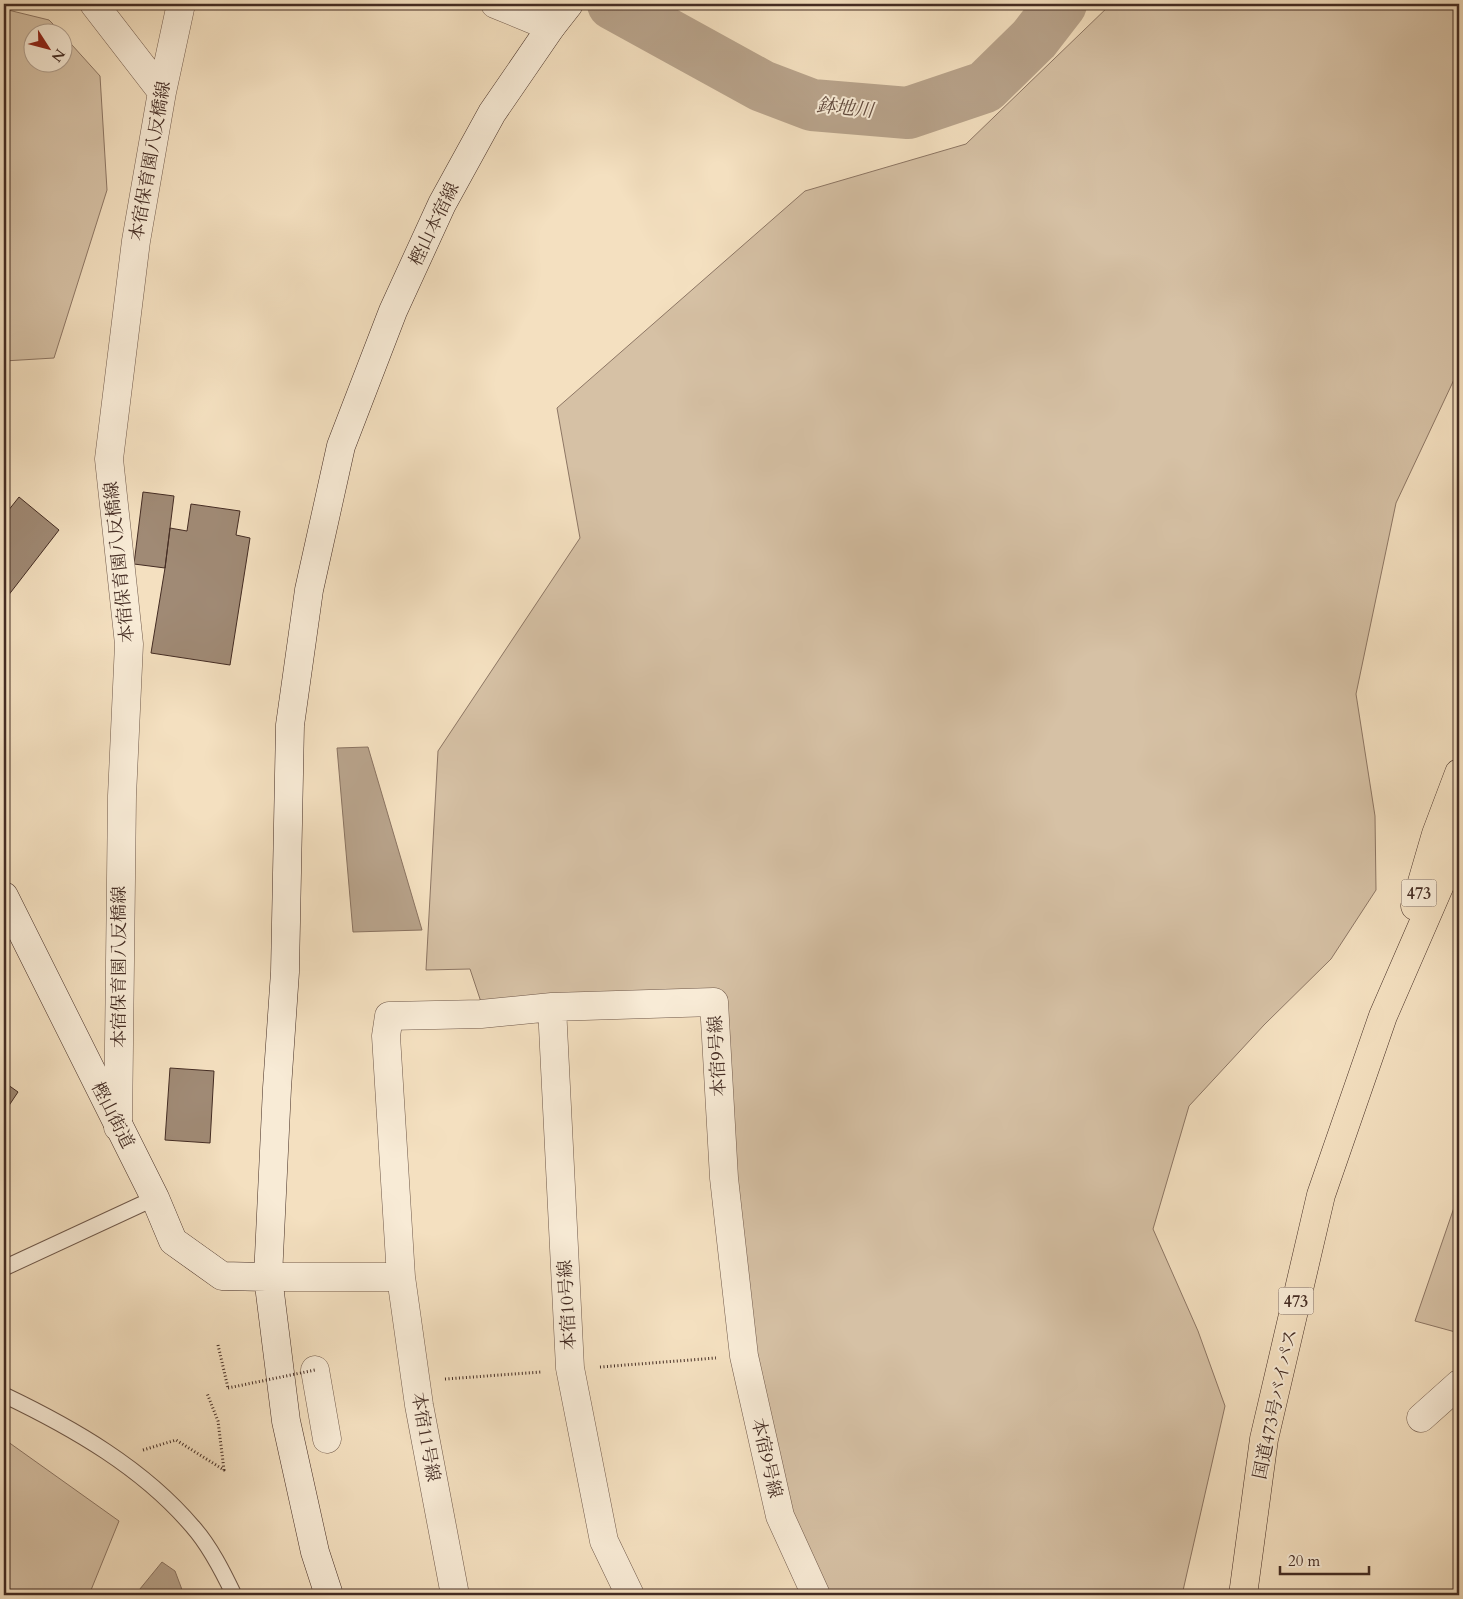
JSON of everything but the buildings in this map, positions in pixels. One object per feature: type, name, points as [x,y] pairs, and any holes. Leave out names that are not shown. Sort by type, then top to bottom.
[{"type":"highway","name":"国道473号バイパス","points":[[1243,1595],[1264,1439],[1321,1196],[1383,1016],[1436,834],[1459,773]]},
{"type":"highway","name":"国道473号バイパス","points":[[1383,1016],[1459,840]]},
{"type":"street","points":[[94,4],[162,92]]},
{"type":"street","name":"本宿保育園八反橋線","points":[[118,1126],[122,806],[129,644],[109,459],[136,241],[162,92],[181,4]]},
{"type":"street","points":[[495,4],[559,16]]},
{"type":"street","name":"樫山本宿線","points":[[330,1595],[315,1552],[286,1421],[268,1277],[277,1088],[285,972],[290,725],[309,590],[342,446],[393,311],[442,204],[492,114],[559,16]]},
{"type":"street","name":"樫山街道","points":[[4,896],[155,1198],[173,1241],[222,1276],[401,1277]]},
{"type":"street","name":"本宿9号線","points":[[401,1277],[386,1036],[389,1016],[481,1014],[552,1007],[714,1002],[724,1178],[744,1356],[780,1516],[816,1595]]},
{"type":"street","name":"本宿10号線","points":[[552,1007],[570,1368],[604,1541],[630,1595]]},
{"type":"street","name":"本宿11号線","points":[[401,1277],[420,1405],[455,1595]]},
{"type":"street","points":[[315,1370],[326,1439]]},
{"type":"street","points":[[1421,1418],[1459,1384]]},
{"type":"lane","points":[[4,1268],[155,1198]]},
{"type":"lane","points":[[4,1395],[42,1414],[116,1458],[166,1497],[194,1528],[234,1595]]},
{"type":"path","points":[[218,1344],[228,1388],[315,1370]]},
{"type":"path","points":[[116,1458],[176,1440],[224,1470],[218,1421],[207,1393]]},
{"type":"shaded area","points":[[1111,4],[1459,4],[1459,369],[1396,503],[1356,694],[1375,816],[1376,890],[1331,959],[1264,1025],[1189,1106],[1153,1229],[1198,1331],[1225,1406],[1182,1595],[825,1595],[792,1515],[754,1355],[737,1180],[725,994],[481,1002],[470,969],[426,970],[438,751],[580,538],[557,408],[805,191],[966,144]]},
{"type":"shaded area","points":[[4,9],[51,22],[22,22],[22,72],[72,72],[72,45],[100,76],[107,190],[54,358],[4,361]]},
{"type":"shaded area","points":[[368,747],[422,930],[353,932],[337,748]]},
{"type":"shaded area","points":[[1459,1193],[1459,1333],[1415,1321]]},
{"type":"shaded area","points":[[4,1439],[119,1521],[89,1595],[4,1595]]},
{"type":"shaded area","points":[[162,1562],[175,1571],[184,1595],[135,1595]]},
{"type":"waterway","name":"鉢地川","points":[[613,4],[762,86],[812,105],[908,113],[985,87],[1034,39],[1061,4]]}]
